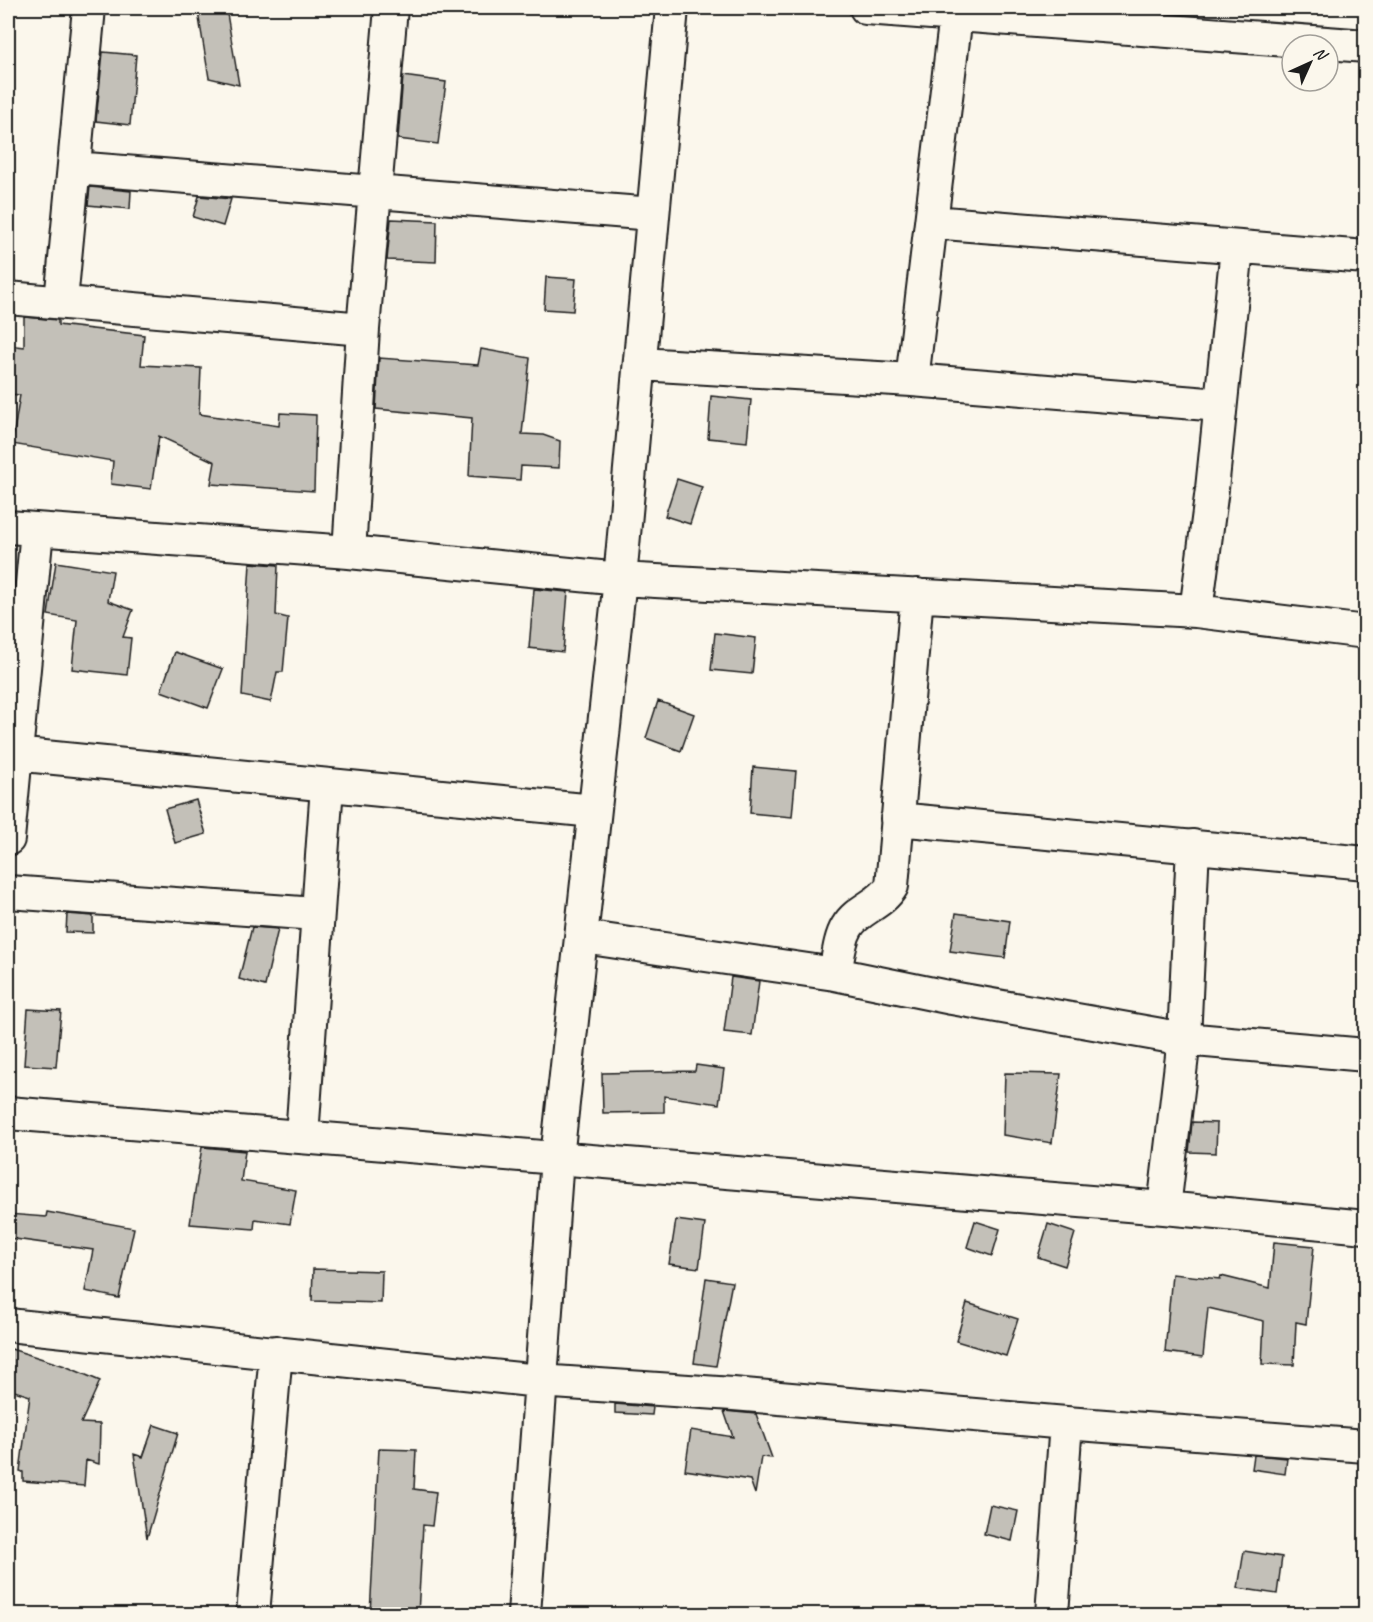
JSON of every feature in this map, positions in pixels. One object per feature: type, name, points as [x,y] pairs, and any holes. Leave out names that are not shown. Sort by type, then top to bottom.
[{"type":"street","points":[[61,301],[89,8]]},
{"type":"street","points":[[349,552],[363,329],[391,8]]},
{"type":"street","points":[[524,1614],[539,1381],[557,1158],[583,937],[594,811],[620,579],[672,8]]},
{"type":"street","points":[[876,8],[1365,46]]},
{"type":"street","points":[[912,380],[956,15]]},
{"type":"street","points":[[74,168],[653,214]]},
{"type":"street","points":[[932,222],[1365,257]]},
{"type":"street","points":[[1196,611],[1237,248]]},
{"type":"street","points":[[8,298],[363,329]]},
{"type":"street","points":[[640,364],[912,380],[1220,405]]},
{"type":"street","points":[[8,839],[14,754],[22,529],[349,552],[620,579],[1196,611],[1365,632]]},
{"type":"street","points":[[835,974],[846,928],[853,920],[885,897],[892,886],[917,595]]},
{"type":"street","points":[[14,754],[594,811]]},
{"type":"street","points":[[302,1136],[316,914],[327,786]]},
{"type":"street","points":[[897,819],[1365,862]]},
{"type":"street","points":[[1164,1208],[1184,1039],[1193,846]]},
{"type":"street","points":[[8,892],[316,914]]},
{"type":"street","points":[[583,937],[835,974],[952,998],[1184,1039],[1365,1055]]},
{"type":"street","points":[[8,1113],[1164,1208],[1365,1227]]},
{"type":"street","points":[[8,1325],[539,1381],[733,1394],[1066,1424],[1365,1446]]},
{"type":"street","points":[[253,1614],[276,1352]]},
{"type":"street","points":[[1052,1614],[1066,1424]]},
{"type":"building","points":[[226,8],[239,85],[209,78],[198,12]]},
{"type":"building","points":[[103,52],[136,55],[130,125],[96,121]]},
{"type":"building","points":[[403,76],[446,82],[438,144],[398,139]]},
{"type":"building","points":[[90,187],[131,191],[130,209],[88,205]]},
{"type":"building","points":[[199,196],[231,199],[223,226],[193,217]]},
{"type":"building","points":[[391,219],[437,221],[436,262],[387,260]]},
{"type":"building","points":[[546,277],[576,279],[573,311],[544,309]]},
{"type":"building","points":[[24,317],[58,320],[58,325],[144,335],[141,365],[201,368],[199,414],[279,426],[280,413],[316,415],[314,491],[211,484],[215,462],[159,436],[151,489],[111,484],[113,461],[12,444],[20,395],[8,394],[8,345],[24,347]]},
{"type":"building","points":[[481,349],[530,358],[522,434],[543,435],[560,441],[559,468],[521,466],[520,480],[469,476],[472,418],[376,409],[379,358],[478,365]]},
{"type":"building","points":[[711,396],[751,400],[747,442],[708,438]]},
{"type":"building","points":[[677,479],[702,487],[690,524],[665,516]]},
{"type":"building","points":[[56,562],[113,571],[108,601],[133,610],[123,637],[131,638],[127,675],[72,669],[77,620],[48,615]]},
{"type":"building","points":[[250,563],[278,565],[276,615],[288,618],[283,672],[277,672],[271,702],[242,696]]},
{"type":"building","points":[[534,589],[568,592],[563,652],[529,648]]},
{"type":"building","points":[[715,633],[756,638],[752,674],[711,670]]},
{"type":"building","points":[[175,652],[223,669],[208,708],[161,691]]},
{"type":"building","points":[[658,701],[694,714],[681,751],[646,738]]},
{"type":"building","points":[[753,767],[796,771],[792,817],[750,813]]},
{"type":"building","points":[[196,800],[206,834],[175,843],[165,809]]},
{"type":"building","points":[[956,913],[1010,921],[1005,958],[950,951]]},
{"type":"building","points":[[67,914],[93,916],[93,933],[66,932]]},
{"type":"building","points":[[252,927],[278,929],[265,986],[239,979]]},
{"type":"building","points":[[731,977],[759,981],[752,1035],[724,1032]]},
{"type":"building","points":[[28,1009],[61,1011],[56,1067],[24,1065]]},
{"type":"building","points":[[696,1065],[724,1069],[719,1104],[664,1096],[664,1112],[603,1113],[602,1073],[695,1071]]},
{"type":"building","points":[[1005,1073],[1061,1074],[1052,1143],[1003,1135]]},
{"type":"building","points":[[1192,1122],[1217,1123],[1216,1153],[1189,1152]]},
{"type":"building","points":[[202,1147],[245,1151],[241,1181],[296,1190],[290,1224],[255,1219],[254,1229],[190,1224]]},
{"type":"building","points":[[47,1212],[134,1228],[119,1298],[85,1291],[93,1250],[8,1238],[8,1214],[46,1217]]},
{"type":"building","points":[[676,1220],[705,1224],[699,1268],[669,1264]]},
{"type":"building","points":[[975,1221],[1000,1229],[992,1256],[967,1247]]},
{"type":"building","points":[[1048,1224],[1075,1233],[1065,1266],[1038,1257]]},
{"type":"building","points":[[1274,1242],[1314,1246],[1306,1324],[1296,1322],[1294,1365],[1262,1364],[1264,1321],[1208,1308],[1203,1357],[1165,1352],[1172,1274],[1220,1279],[1221,1276],[1270,1288]]},
{"type":"building","points":[[313,1269],[382,1271],[381,1303],[312,1301]]},
{"type":"building","points":[[706,1278],[732,1282],[716,1366],[694,1363]]},
{"type":"building","points":[[967,1303],[1018,1319],[1006,1356],[956,1341]]},
{"type":"building","points":[[8,1348],[65,1366],[100,1381],[81,1423],[100,1424],[99,1464],[86,1460],[84,1486],[23,1481],[23,1472],[20,1471],[30,1396],[8,1389]]},
{"type":"building","points":[[615,1404],[653,1407],[652,1415],[615,1413]]},
{"type":"building","points":[[724,1411],[756,1414],[772,1458],[761,1457],[755,1494],[750,1480],[685,1470],[691,1430],[733,1437]]},
{"type":"building","points":[[154,1425],[178,1433],[147,1538],[134,1454],[143,1457]]},
{"type":"building","points":[[379,1449],[416,1450],[414,1489],[436,1492],[432,1526],[423,1525],[418,1614],[370,1614]]},
{"type":"building","points":[[1254,1455],[1287,1458],[1285,1474],[1252,1469]]},
{"type":"building","points":[[990,1505],[1018,1511],[1012,1541],[984,1534]]},
{"type":"building","points":[[1244,1551],[1282,1557],[1277,1594],[1238,1588]]}]
